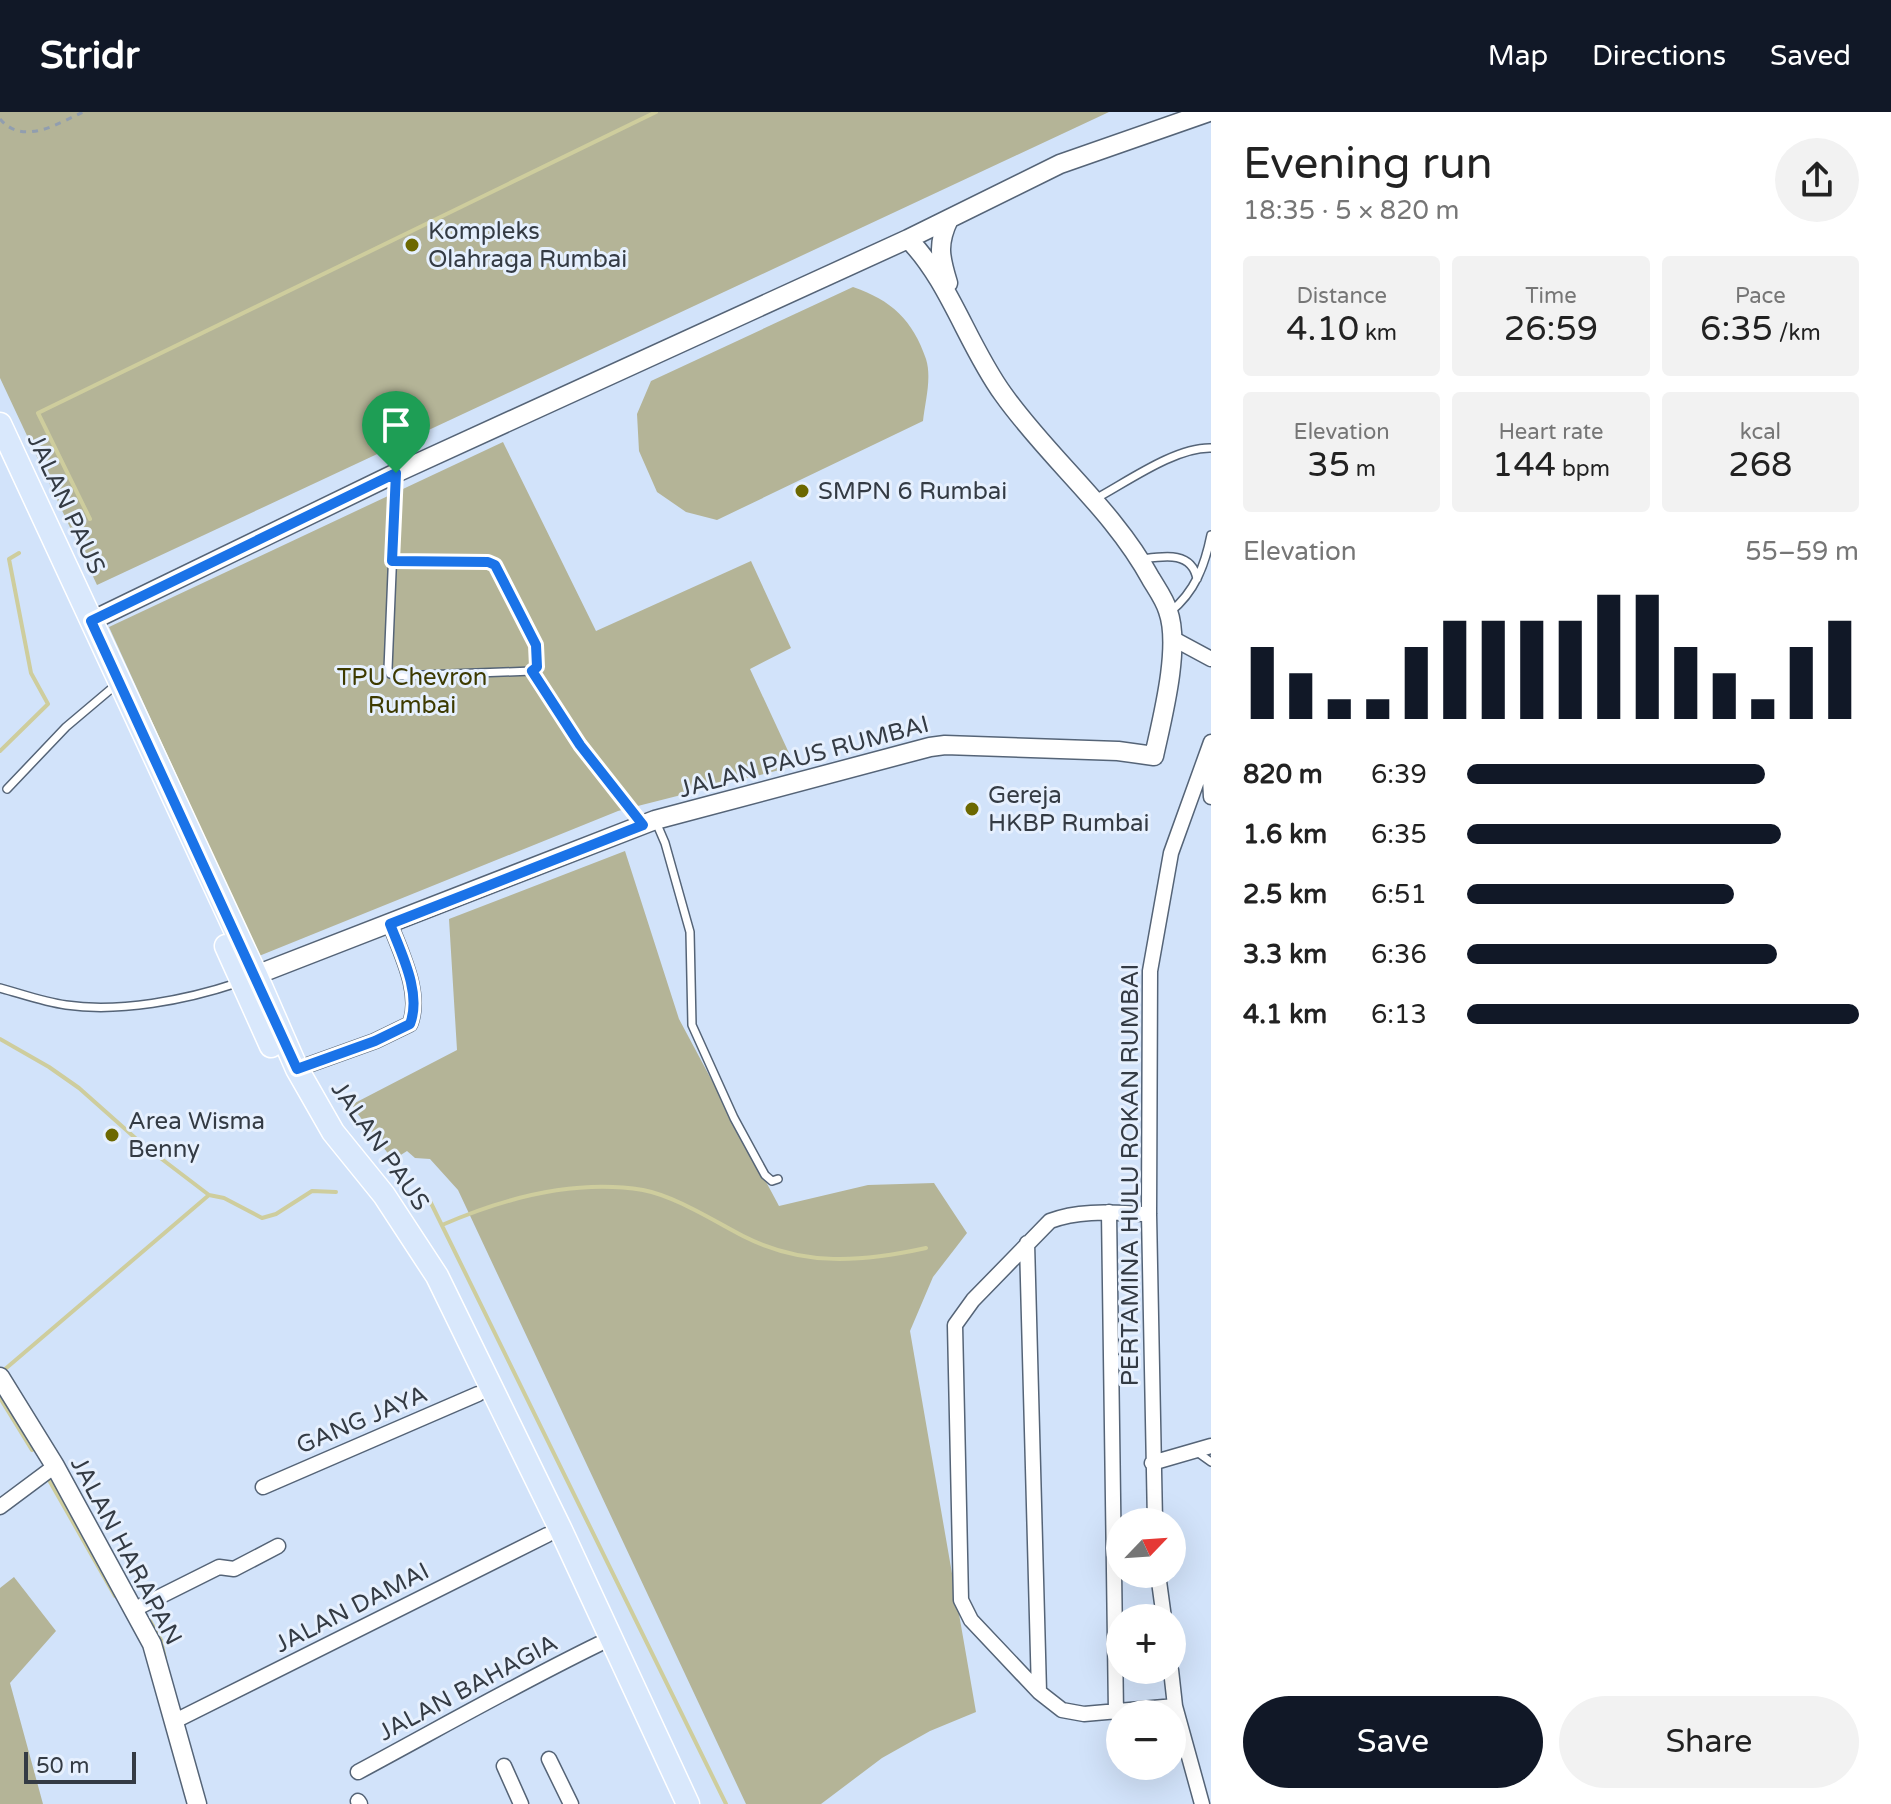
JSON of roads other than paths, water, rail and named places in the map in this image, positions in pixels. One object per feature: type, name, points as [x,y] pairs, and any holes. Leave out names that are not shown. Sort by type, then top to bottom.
[{"type":"main road","name":"JALAN PAUS","points":[[0,424],[86,623],[249,978],[281,1070],[319,1138],[363,1192],[426,1284],[674,1804]]},
{"type":"main road","name":"JALAN PAUS","points":[[0,448],[86,623],[111,689],[249,978],[333,1132],[384,1195],[437,1276],[560,1528],[688,1804]]},
{"type":"street","points":[[86,623],[396,473],[908,239],[1060,164],[1209,112]]},
{"type":"street","points":[[949,219],[940,236],[949,302]]},
{"type":"street","name":"JALAN PAUS RUMBAI","points":[[249,978],[649,823],[945,745],[1118,751],[1154,756],[1165,710],[1172,638],[1169,613],[1140,559],[1095,499],[1056,459],[1002,392],[929,263],[908,239]]},
{"type":"street","points":[[1172,638],[1211,659]]},
{"type":"street","points":[[1210,744],[1208,787],[1211,797]]},
{"type":"street","name":"PERTAMINA HULU ROKAN RUMBAI","points":[[1154,1508],[1149,1214],[1150,971],[1171,853],[1210,744]]},
{"type":"street","points":[[297,1069],[375,1041],[410,1024],[413,1000],[405,965],[390,924]]},
{"type":"street","points":[[1106,1713],[1071,1713],[1052,1704],[971,1620],[961,1600],[955,1325],[961,1314],[1050,1221],[1065,1215],[1109,1212],[1149,1214]]},
{"type":"street","points":[[1109,1212],[1116,1700]]},
{"type":"street","points":[[1027,1243],[1039,1692]]},
{"type":"street","name":"JALAN HARAPAN","points":[[0,1377],[139,1606],[179,1719],[197,1804]]},
{"type":"street","name":"GANG JAYA","points":[[263,1487],[478,1394]]},
{"type":"street","points":[[1152,1463],[1204,1449]]},
{"type":"street","points":[[0,1507],[54,1466]]},
{"type":"street","name":"JALAN DAMAI","points":[[179,1719],[547,1535]]},
{"type":"street","points":[[139,1606],[219,1567],[234,1569],[278,1546]]},
{"type":"street","name":"JALAN BAHAGIA","points":[[358,1772],[477,1709],[513,1686],[599,1644]]},
{"type":"street","points":[[1186,1746],[1202,1804]]},
{"type":"street","points":[[549,1759],[571,1804]]},
{"type":"street","points":[[504,1766],[521,1804]]},
{"type":"lane","points":[[1095,499],[1159,463],[1193,450],[1211,448]]},
{"type":"lane","points":[[392,561],[488,562],[495,565],[536,645],[537,667],[532,671],[390,674],[392,561],[396,473]]},
{"type":"lane","points":[[1169,613],[1186,598],[1205,566],[1211,535]]},
{"type":"lane","points":[[1140,559],[1168,555],[1180,558],[1193,566],[1197,579]]},
{"type":"lane","points":[[532,671],[580,745],[665,843],[690,932],[691,1017],[695,1036],[765,1175],[772,1181],[778,1179]]},
{"type":"lane","points":[[7,789],[66,727],[111,689]]},
{"type":"lane","points":[[0,988],[64,1005],[87,1007],[150,1003],[190,996],[249,978]]},
{"type":"lane","points":[[1204,1449],[1211,1462]]},
{"type":"waterway","points":[[90,519],[38,413],[656,112]]},
{"type":"waterway","points":[[0,751],[48,704],[31,673],[9,559],[19,553]]},
{"type":"waterway","points":[[0,1039],[79,1088],[142,1144],[209,1195],[224,1198],[262,1218],[276,1214],[312,1191],[336,1192]]},
{"type":"waterway","points":[[442,1225],[540,1193],[617,1187],[643,1190],[668,1198],[743,1236],[788,1253],[856,1259],[926,1248]]},
{"type":"waterway","points":[[4,1370],[209,1195]]},
{"type":"waterway","points":[[428,1197],[726,1804]]},
{"type":"waterway","points":[[0,1398],[32,1450]]},
{"type":"waterway","points":[[49,1480],[115,1596]]},
{"type":"waterway","points":[[149,1619],[161,1640],[165,1659]]},
{"type":"place","name":"Kompleks Olahraga Rumbai","points":[[412,245]]},
{"type":"place","name":"SMPN 6 Rumbai","points":[[802,491]]},
{"type":"place","name":"Gereja HKBP Rumbai","points":[[972,809]]},
{"type":"place","name":"Area Wisma Benny","points":[[112,1135]]},
{"type":"park label","name":"TPU Chevron Rumbai","points":[[412,691]]}]
